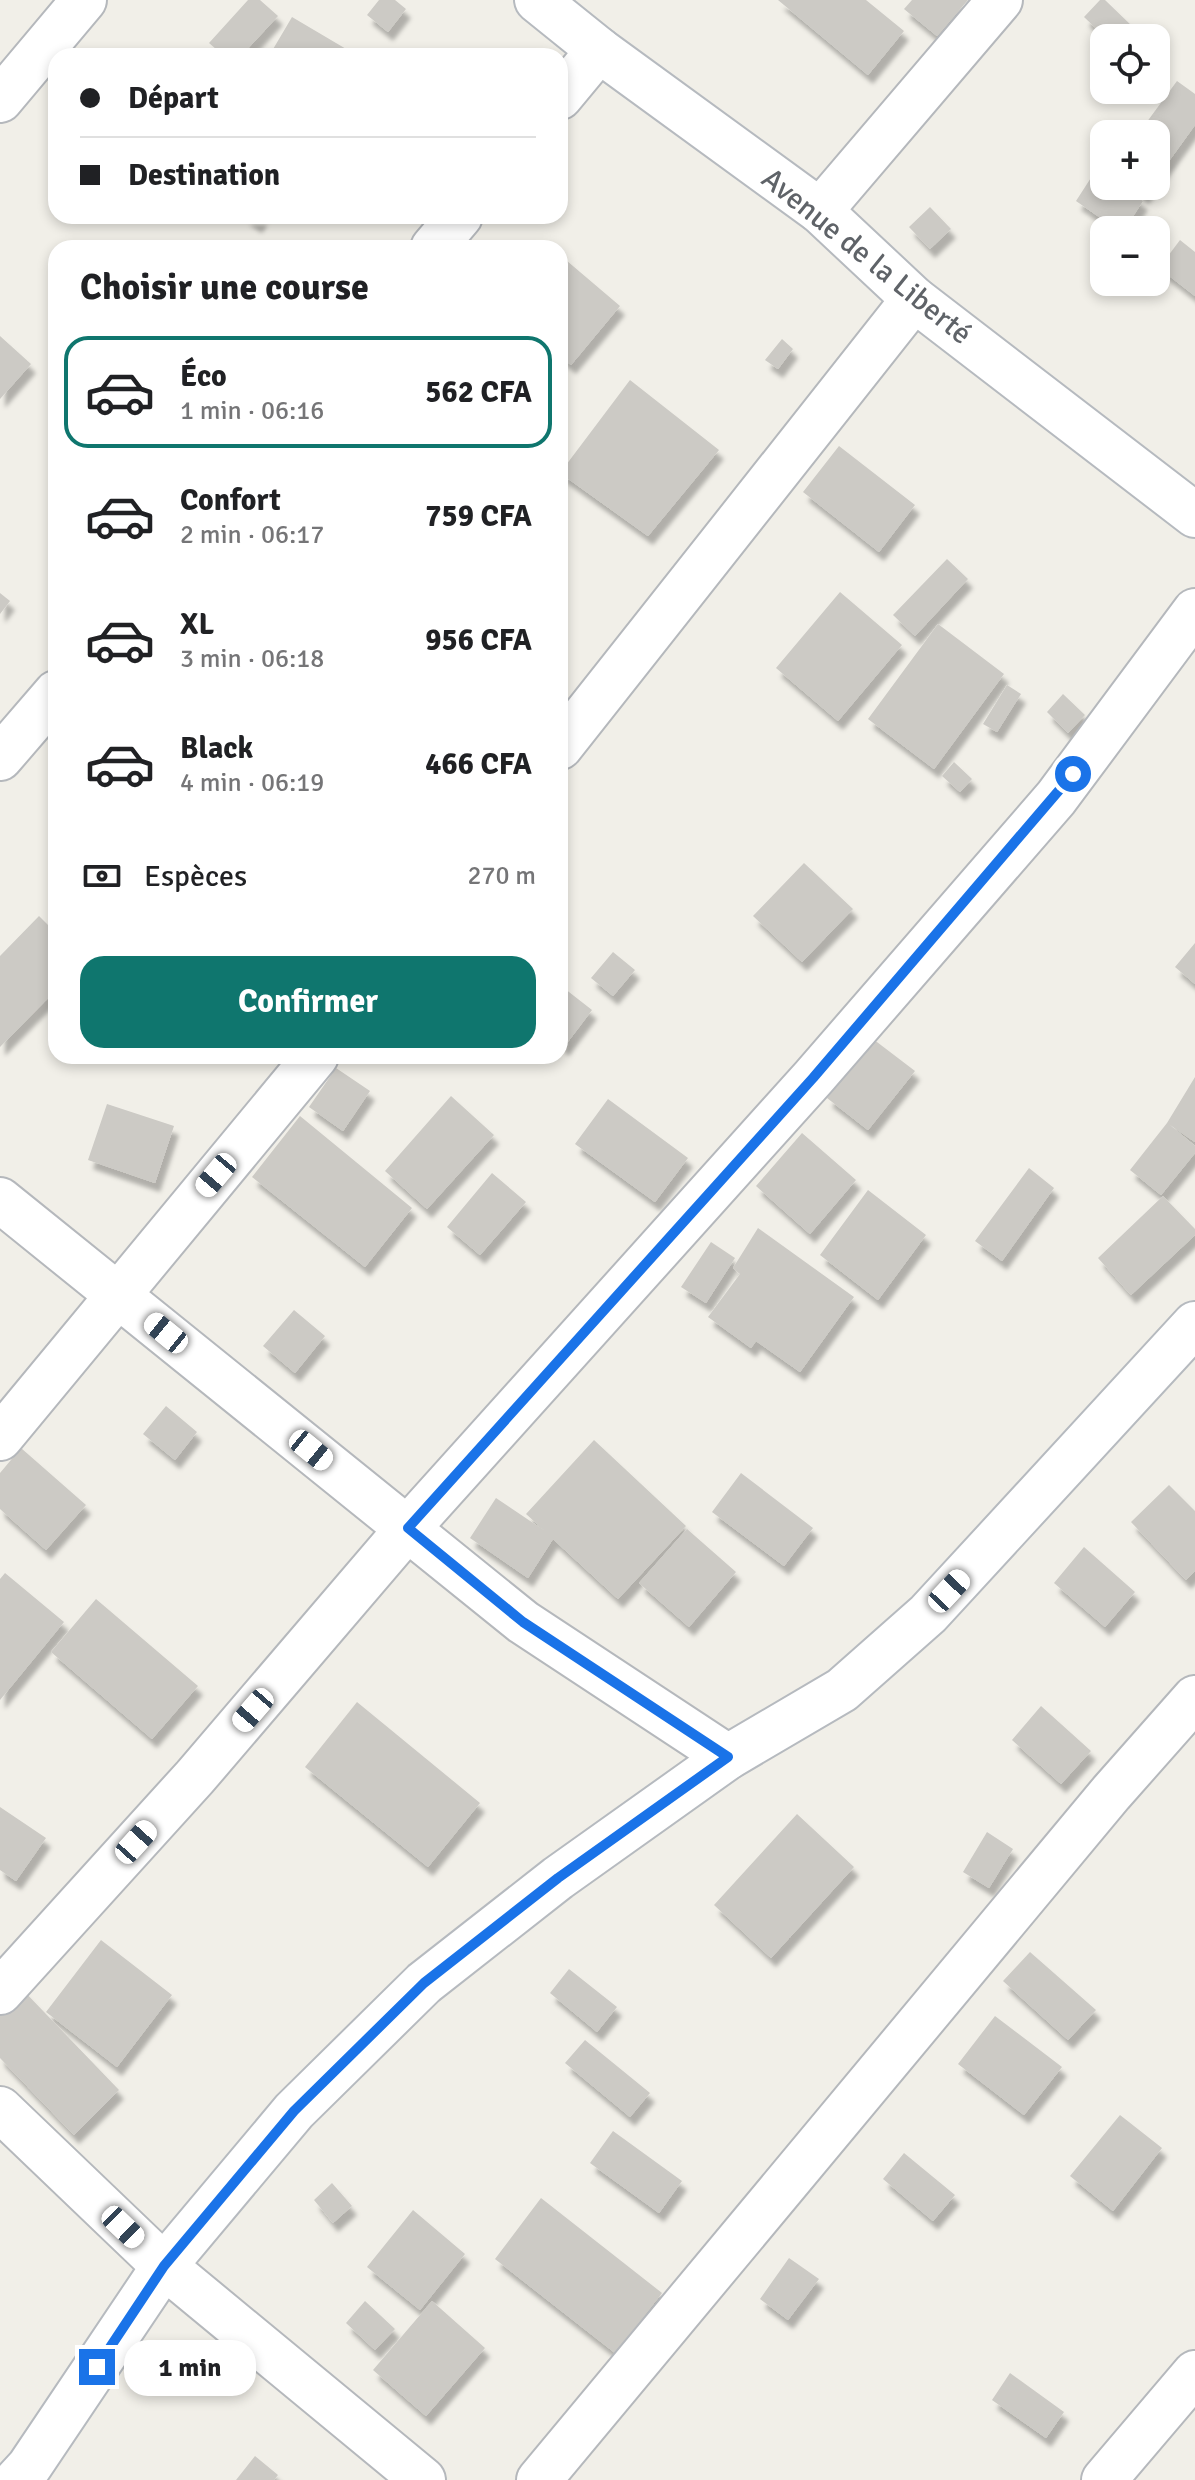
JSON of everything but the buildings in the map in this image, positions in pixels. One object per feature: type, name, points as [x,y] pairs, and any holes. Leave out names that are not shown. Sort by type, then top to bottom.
[{"type":"street","points":[[0,100],[84,0]]},
{"type":"street","name":"Avenue de la Liberté","points":[[537,0],[599,50],[820,211],[914,299],[1195,515]]},
{"type":"street","points":[[820,211],[1000,0]]},
{"type":"street","points":[[568,87],[599,50]]},
{"type":"street","points":[[440,240],[453,224]]},
{"type":"street","points":[[568,737],[914,299]]},
{"type":"street","points":[[0,1992],[195,1777],[408,1528],[813,1078],[1056,798],[1195,611]]},
{"type":"street","points":[[0,758],[48,702]]},
{"type":"street","points":[[0,1438],[309,1064]]},
{"type":"street","points":[[0,1200],[523,1622],[728,1757]]},
{"type":"street","points":[[17,2480],[29,2467],[164,2266],[294,2111],[424,1983],[558,1878],[728,1757],[842,1690],[928,1614],[1195,1324]]},
{"type":"street","points":[[539,2480],[1100,1805],[1195,1698]]},
{"type":"street","points":[[0,2109],[164,2266],[423,2480]]},
{"type":"street","points":[[1104,2480],[1195,2373]]},
{"type":"route","points":[[97,2367],[164,2266],[294,2111],[424,1983],[558,1878],[728,1757],[523,1622],[408,1528],[813,1078],[1056,798],[1073,774]]}]
